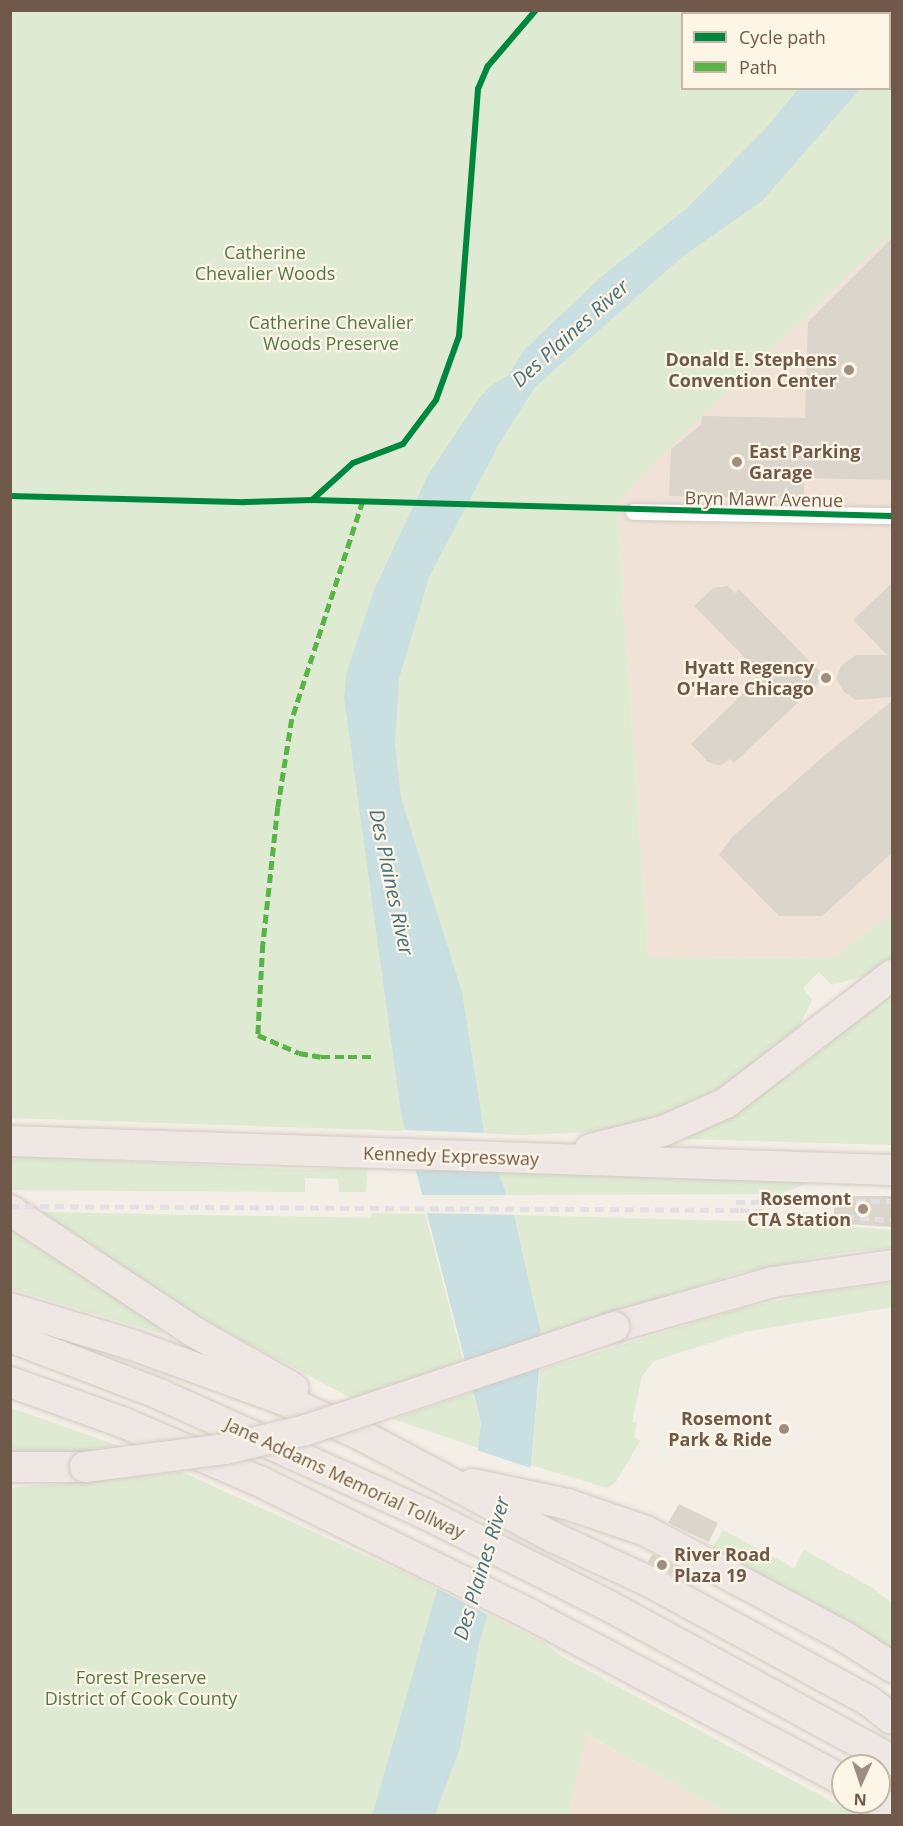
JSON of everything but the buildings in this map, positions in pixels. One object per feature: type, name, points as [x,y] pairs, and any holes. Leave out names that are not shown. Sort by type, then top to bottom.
[{"type":"highway","points":[[533,1159],[633,1140],[696,1119],[764,1077],[892,975]]},
{"type":"highway","name":"Kennedy Expressway","points":[[10,1141],[892,1170]]},
{"type":"highway","points":[[10,1210],[194,1332],[308,1396],[359,1434]]},
{"type":"highway","points":[[10,1467],[85,1467],[226,1449],[306,1430],[614,1328],[773,1282],[892,1265]]},
{"type":"highway","name":"Jane Addams Memorial Tollway","points":[[10,1308],[133,1345],[284,1400],[359,1434],[555,1538],[650,1582],[869,1701],[892,1720]]},
{"type":"highway","name":"Jane Addams Memorial Tollway","points":[[10,1337],[159,1394],[424,1513],[544,1573],[892,1760]]},
{"type":"highway","points":[[10,1382],[122,1422],[217,1463],[411,1554],[831,1774]]},
{"type":"highway","points":[[435,1476],[567,1504],[646,1531],[845,1637],[892,1668]]},
{"type":"street","name":"Bryn Mawr Avenue","points":[[634,512],[892,516]]},
{"type":"shaded area","points":[[892,229],[892,914],[833,958],[648,957],[616,505],[602,503]]},
{"type":"shaded area","points":[[585,1734],[731,1815],[569,1816]]},
{"type":"green space","name":"Catherine Chevalier Woods","points":[[11,11],[892,11],[892,233],[643,473],[616,504],[648,957],[833,958],[892,914],[892,957],[868,975],[832,985],[819,972],[803,988],[812,1000],[791,1043],[718,1094],[672,1115],[590,1132],[526,1135],[11,1118]]},
{"type":"green space","points":[[892,990],[892,1145],[684,1139],[682,1136],[727,1116],[799,1068]]},
{"type":"green space","points":[[11,1156],[310,1170],[368,1167],[366,1192],[339,1192],[338,1179],[305,1178],[305,1192],[12,1190]]},
{"type":"green space","points":[[498,1171],[813,1181],[780,1194],[507,1195]]},
{"type":"green space","points":[[41,1212],[371,1218],[371,1213],[425,1214],[464,1363],[355,1400],[178,1306]]},
{"type":"green space","points":[[514,1215],[775,1222],[892,1230],[892,1248],[840,1253],[734,1274],[542,1338]]},
{"type":"green space","points":[[10,1224],[111,1295],[149,1317],[166,1335],[11,1289]]},
{"type":"green space","points":[[892,1283],[892,1307],[745,1332],[654,1361],[642,1376],[632,1422],[637,1423],[634,1437],[640,1441],[616,1482],[607,1488],[531,1465],[540,1370],[735,1310],[807,1294]]},
{"type":"green space","points":[[472,1392],[481,1423],[478,1448],[393,1419]]},
{"type":"green space","points":[[10,1408],[34,1416],[131,1450],[11,1455]]},
{"type":"green space","name":"Forest Preserve District of Cook County","points":[[182,1472],[413,1577],[543,1642],[561,1656],[831,1801],[831,1814],[857,1815],[731,1815],[586,1734],[569,1815],[11,1815],[10,1488]]},
{"type":"green space","points":[[723,1530],[794,1568],[804,1550],[871,1587],[892,1603],[892,1650],[713,1547]]},
{"type":"water","points":[[868,10],[892,11],[891,32],[891,12],[866,12]]},
{"type":"water","name":"Des Plaines River","points":[[797,90],[859,90],[762,201],[682,257],[535,387],[499,444],[429,577],[399,679],[395,745],[401,798],[462,992],[484,1132],[514,1215],[542,1338],[531,1465],[479,1644],[460,1748],[435,1815],[372,1816],[478,1448],[481,1423],[401,1113],[344,697],[347,671],[374,590],[428,475],[480,397],[490,386],[509,375],[524,350],[600,278],[687,208],[767,127]]},
{"type":"pier","points":[[402,1130],[487,1133],[501,1171],[411,1168]]},
{"type":"pier","points":[[418,1195],[510,1195],[517,1215],[422,1213]]},
{"type":"pier","points":[[474,1449],[533,1469],[490,1616],[436,1588]]},
{"type":"railway","points":[[736,1202],[892,1201]]},
{"type":"railway","points":[[10,1206],[740,1210],[892,1220]]},
{"type":"marked path","points":[[363,501],[292,719],[278,807],[263,944],[258,1035],[299,1053],[321,1057],[371,1057]]},
{"type":"cycle path","points":[[10,496],[245,502],[312,500],[353,463],[403,444],[436,400],[459,336],[478,89],[488,66],[536,10]]},
{"type":"cycle path","points":[[312,500],[892,516]]},
{"type":"place","name":"Donald E. Stephens Convention Center","points":[[849,370]]},
{"type":"place","name":"East Parking Garage","points":[[737,462]]},
{"type":"place","name":"Hyatt Regency O'Hare Chicago","points":[[826,678]]},
{"type":"place","name":"Rosemont CTA Station","points":[[863,1209]]},
{"type":"place","name":"Rosemont Park & Ride","points":[[784,1429]]},
{"type":"place","name":"River Road Plaza 19","points":[[662,1565]]},
{"type":"park label","name":"Catherine Chevalier Woods Preserve","points":[[331,333]]}]
